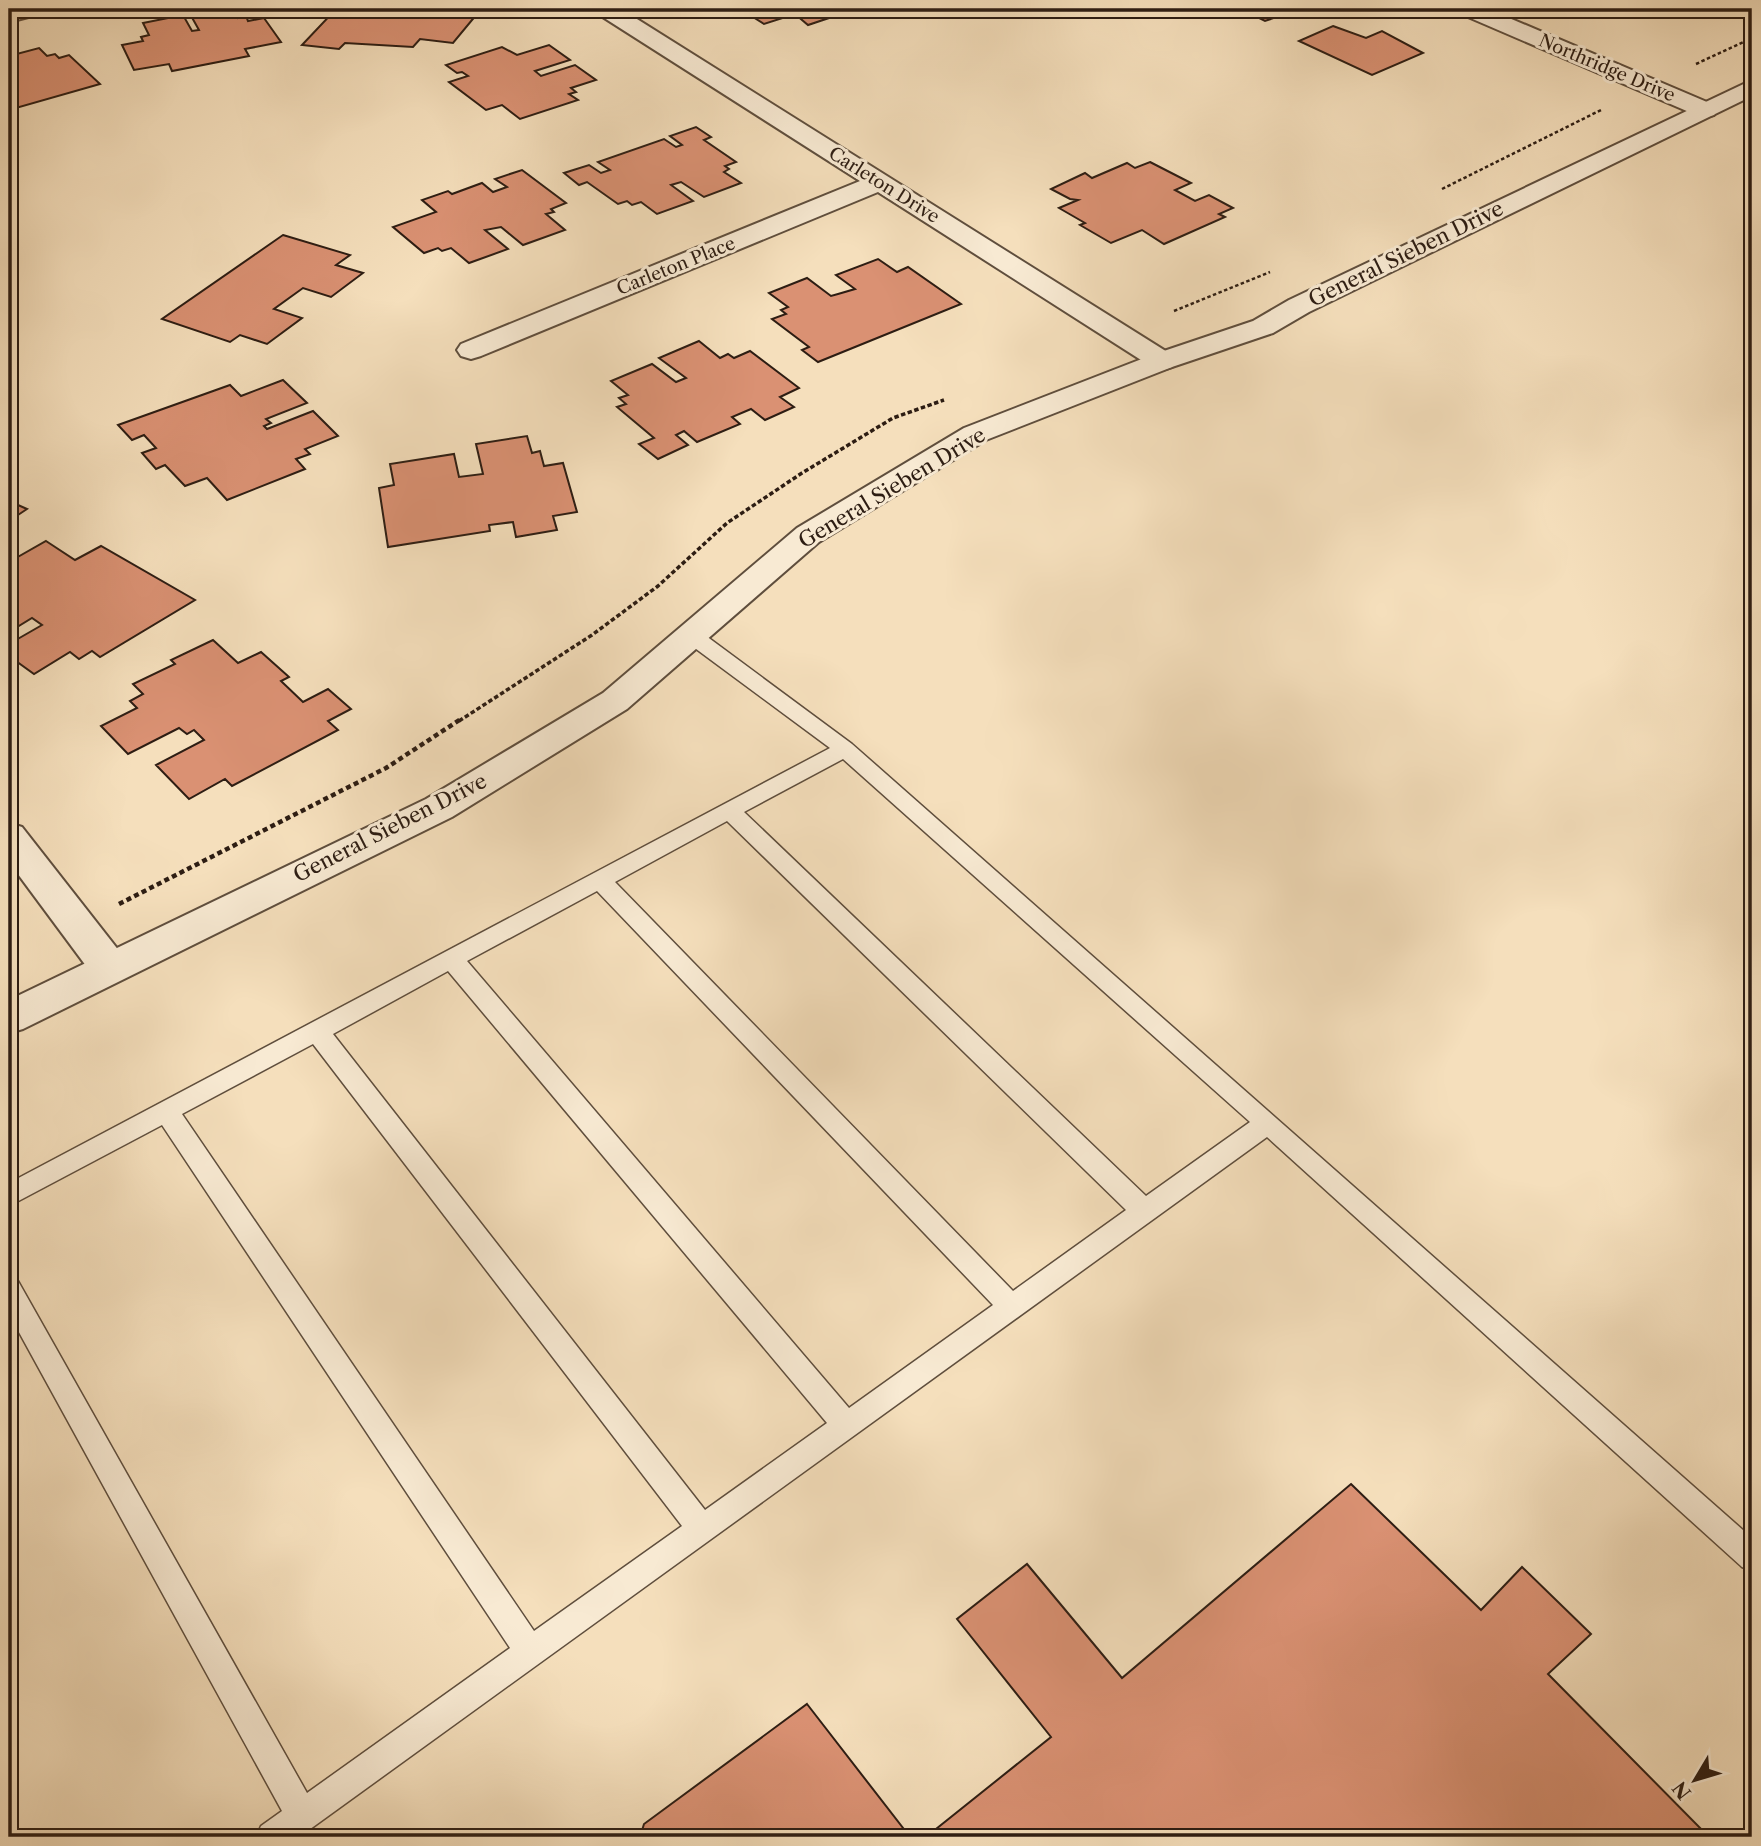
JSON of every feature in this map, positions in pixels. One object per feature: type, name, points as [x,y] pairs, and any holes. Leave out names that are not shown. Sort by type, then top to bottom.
[{"type":"street","points":[[9,15],[32,9]]},
{"type":"street","name":"Carleton Drive","points":[[606,9],[1162,361]]},
{"type":"street","name":"Northridge Drive","points":[[1469,9],[1705,110]]},
{"type":"street","name":"General Sieben Drive","points":[[9,1018],[439,808],[615,701],[808,535],[975,433],[1162,361],[1263,327],[1299,306],[1752,87]]},
{"type":"street","name":"Carleton Place","points":[[471,350],[880,183]]},
{"type":"street","points":[[9,836],[109,967]]},
{"type":"lane","points":[[691,635],[845,749],[1268,1123],[1752,1557]]},
{"type":"lane","points":[[9,1195],[845,749]]},
{"type":"lane","points":[[730,811],[1144,1212]]},
{"type":"lane","points":[[600,880],[1012,1307]]},
{"type":"lane","points":[[451,960],[846,1425]]},
{"type":"lane","points":[[317,1031],[702,1529]]},
{"type":"lane","points":[[166,1111],[530,1652]]},
{"type":"lane","points":[[272,1837],[1268,1123]]},
{"type":"lane","points":[[9,1289],[302,1816]]},
{"type":"building","points":[[233,9],[238,18],[246,16],[248,21],[264,18],[281,42],[245,49],[249,56],[172,71],[169,64],[134,70],[122,45],[143,41],[141,37],[149,35],[143,23],[183,15],[192,31],[199,30],[190,14]]},
{"type":"building","points":[[336,9],[363,12],[367,9],[459,9],[457,12],[477,14],[453,43],[420,39],[413,47],[345,43],[339,49],[302,45]]},
{"type":"building","points":[[721,9],[856,9],[808,25],[795,14],[764,24],[745,12],[733,16]]},
{"type":"building","points":[[1241,9],[1300,9],[1265,21]]},
{"type":"building","points":[[1666,9],[1704,9],[1686,17]]},
{"type":"building","points":[[1333,26],[1366,38],[1382,31],[1423,53],[1372,75],[1299,41]]},
{"type":"building","points":[[549,45],[570,60],[535,71],[541,76],[575,65],[596,80],[571,88],[576,92],[569,94],[578,100],[520,119],[502,105],[486,110],[449,82],[468,76],[462,72],[457,73],[446,65],[502,47],[517,55]]},
{"type":"building","points":[[39,48],[47,56],[55,54],[59,58],[69,55],[100,84],[9,110],[9,56]]},
{"type":"building","points":[[696,127],[711,137],[704,140],[736,162],[725,166],[729,169],[724,172],[741,183],[704,197],[681,182],[671,185],[693,201],[657,214],[641,202],[632,205],[627,201],[618,204],[587,182],[579,185],[564,173],[589,165],[601,173],[610,170],[598,162],[664,139],[676,147],[682,145],[670,136]]},
{"type":"building","points":[[1150,162],[1191,183],[1175,190],[1195,201],[1209,195],[1233,208],[1219,214],[1225,217],[1164,244],[1142,230],[1111,243],[1080,225],[1085,223],[1059,208],[1078,200],[1051,189],[1085,173],[1092,178],[1127,163],[1135,168]]},
{"type":"building","points":[[522,170],[566,203],[551,209],[554,212],[546,214],[565,230],[523,245],[501,227],[485,230],[508,249],[469,263],[451,248],[442,251],[438,248],[424,253],[393,227],[436,212],[422,200],[448,191],[452,194],[482,183],[493,192],[507,187],[495,179]]},
{"type":"building","points":[[283,235],[350,255],[336,265],[363,273],[331,297],[303,288],[274,309],[302,318],[267,344],[240,335],[230,342],[162,319]]},
{"type":"building","points":[[878,259],[897,272],[908,267],[961,304],[818,362],[802,350],[809,347],[772,319],[786,314],[781,310],[788,307],[769,293],[807,278],[831,296],[855,289],[836,275]]},
{"type":"building","points":[[699,341],[720,358],[728,354],[734,358],[750,351],[799,388],[780,397],[794,407],[765,420],[751,409],[732,417],[740,424],[697,442],[684,431],[676,435],[688,445],[658,459],[639,444],[654,438],[617,407],[626,404],[619,398],[628,395],[611,381],[652,364],[676,382],[686,378],[659,358]]},
{"type":"building","points":[[283,380],[307,403],[266,419],[271,423],[264,426],[267,429],[313,411],[338,436],[305,449],[310,454],[296,459],[305,469],[227,500],[207,478],[185,486],[165,465],[156,469],[142,453],[156,448],[144,435],[132,440],[118,425],[230,385],[241,396]]},
{"type":"building","points":[[527,436],[532,453],[540,451],[544,466],[563,463],[577,512],[553,516],[557,530],[516,537],[513,522],[489,525],[490,531],[388,547],[379,488],[394,485],[390,464],[454,454],[459,477],[483,474],[476,444]]},
{"type":"building","points":[[9,501],[27,509],[9,521]]},
{"type":"building","points":[[46,541],[75,560],[101,546],[195,600],[100,657],[92,651],[79,659],[70,652],[34,674],[9,656],[9,644],[42,625],[32,618],[9,632],[9,562]]},
{"type":"building","points":[[213,640],[238,663],[261,652],[289,677],[281,681],[303,702],[328,689],[351,709],[328,721],[338,730],[232,786],[225,779],[189,799],[156,765],[204,740],[194,730],[187,734],[179,728],[128,754],[101,726],[137,708],[130,701],[143,694],[133,684],[175,664],[171,660]]},
{"type":"building","points":[[1351,1484],[1481,1610],[1522,1567],[1591,1634],[1548,1674],[1709,1837],[926,1837],[1051,1737],[957,1619],[1027,1564],[1122,1678]]},
{"type":"building","points":[[807,1704],[910,1837],[640,1837],[644,1824]]}]
